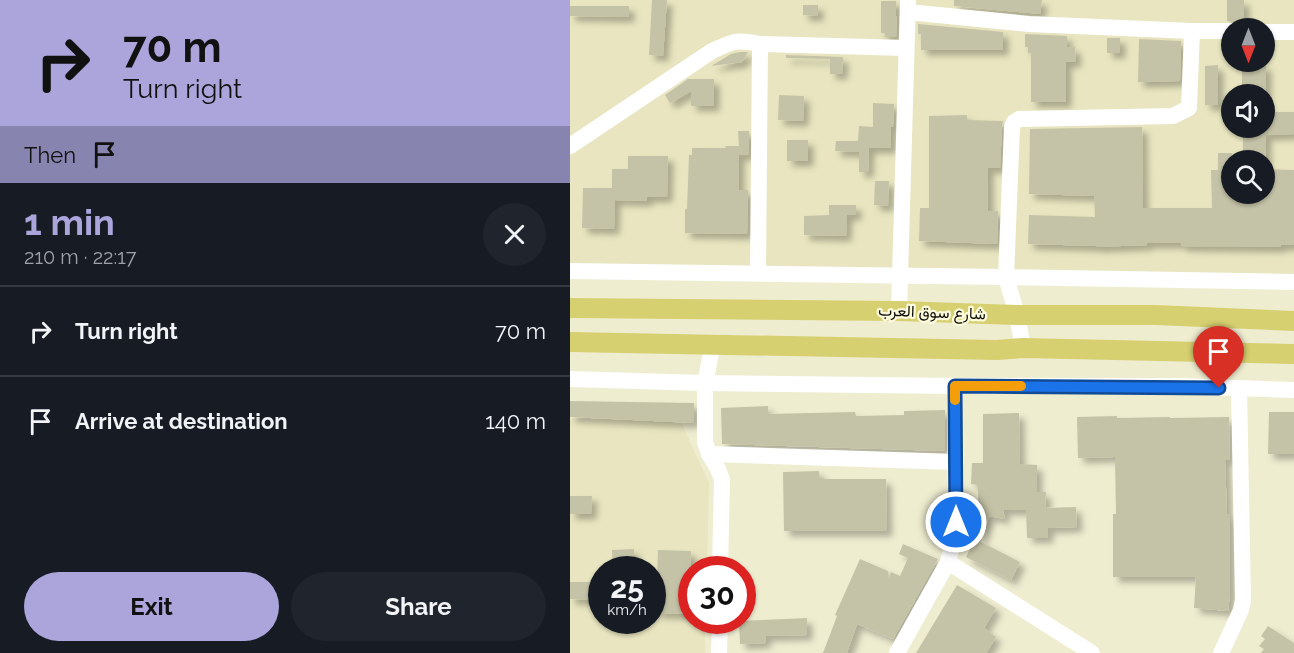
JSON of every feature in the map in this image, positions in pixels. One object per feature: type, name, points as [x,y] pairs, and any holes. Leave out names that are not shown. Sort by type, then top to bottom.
[{"type":"main road","name":"شارع سوق العرب","points":[[570,308],[1156,315],[1294,321]]},
{"type":"main road","points":[[570,342],[1294,354]]},
{"type":"street","points":[[899,311],[908,6],[1029,24],[1221,31]]},
{"type":"street","points":[[1023,348],[1017,315],[1006,277],[1014,122],[1019,119],[1173,116],[1180,113],[1189,108],[1192,31]]},
{"type":"street","points":[[1275,32],[1294,33]]},
{"type":"street","points":[[573,140],[712,51],[734,41],[760,44],[906,48]]},
{"type":"street","points":[[758,273],[760,44]]},
{"type":"street","points":[[570,271],[1294,282]]},
{"type":"street","points":[[713,345],[705,383],[705,442],[722,480],[720,556]]},
{"type":"street","points":[[570,379],[955,386],[1180,386],[1294,390]]},
{"type":"street","points":[[897,653],[948,562],[954,539],[956,522],[955,386]]},
{"type":"street","points":[[1221,653],[1241,610],[1243,600],[1239,388]]},
{"type":"street","points":[[709,454],[956,462]]},
{"type":"street","points":[[948,562],[1092,653]]},
{"type":"street","points":[[719,653],[720,634]]},
{"type":"shaded area","points":[[570,0],[1294,0],[1294,282],[570,271]]},
{"type":"shaded area","points":[[570,419],[680,420],[709,483],[707,556],[678,556],[678,634],[705,634],[705,653],[570,653]]},
{"type":"building","points":[[652,0],[667,0],[663,56],[649,55]]},
{"type":"building","points":[[954,0],[1042,0],[1040,14],[954,6]]},
{"type":"building","points":[[1227,0],[1244,0],[1244,18],[1227,18]]},
{"type":"building","points":[[881,1],[896,1],[896,37],[885,37],[885,33],[881,33]]},
{"type":"building","points":[[803,5],[818,5],[818,16],[803,15]]},
{"type":"building","points":[[570,6],[629,6],[629,17],[570,16]]},
{"type":"building","points":[[918,24],[1003,32],[1003,50],[921,50],[921,34],[918,34]]},
{"type":"building","points":[[1025,34],[1067,36],[1067,48],[1075,47],[1076,62],[1066,62],[1066,102],[1031,102],[1031,53],[1028,53],[1028,47],[1025,47]]},
{"type":"building","points":[[1107,38],[1120,38],[1120,53],[1107,53]]},
{"type":"building","points":[[1139,39],[1181,41],[1180,81],[1138,82]]},
{"type":"building","points":[[748,52],[742,62],[711,66],[731,54]]},
{"type":"building","points":[[786,55],[843,57],[842,74],[830,74],[830,59],[786,58]]},
{"type":"building","points":[[1218,65],[1218,105],[1205,105],[1205,66]]},
{"type":"building","points":[[1242,72],[1266,72],[1266,84],[1242,84]]},
{"type":"building","points":[[688,79],[714,79],[714,106],[691,106],[691,91],[670,103],[665,95]]},
{"type":"building","points":[[779,95],[804,96],[803,121],[778,120]]},
{"type":"building","points":[[873,103],[894,104],[891,148],[869,148],[868,172],[859,172],[859,152],[835,151],[836,141],[858,141],[859,126],[873,127]]},
{"type":"building","points":[[1275,112],[1294,112],[1294,134],[1275,135]]},
{"type":"building","points":[[967,115],[967,120],[1003,121],[1000,168],[988,168],[988,211],[998,211],[997,244],[919,241],[920,208],[929,208],[929,116]]},
{"type":"building","points":[[1142,127],[1143,208],[1212,208],[1211,170],[1218,170],[1218,153],[1221,153],[1221,204],[1275,204],[1275,169],[1294,170],[1294,245],[1281,245],[1281,247],[1181,246],[1181,243],[1147,243],[1147,245],[1096,247],[1028,244],[1029,215],[1095,217],[1094,196],[1029,194],[1030,129]]},
{"type":"building","points":[[738,131],[749,131],[749,155],[739,155],[739,190],[748,190],[747,234],[685,233],[689,155],[692,155],[692,148],[739,146]]},
{"type":"building","points":[[1243,138],[1266,138],[1266,150],[1243,150]]},
{"type":"building","points":[[787,140],[808,140],[808,161],[787,161]]},
{"type":"building","points":[[628,156],[668,156],[667,197],[647,197],[647,201],[615,200],[614,229],[582,228],[583,188],[612,188],[612,169],[628,169]]},
{"type":"building","points":[[875,181],[889,181],[888,206],[874,205]]},
{"type":"building","points":[[829,205],[856,205],[856,215],[847,215],[846,236],[804,235],[804,216],[829,215]]},
{"type":"building","points":[[570,401],[694,403],[694,423],[570,417]]},
{"type":"building","points":[[768,406],[768,414],[855,412],[856,416],[904,415],[904,411],[945,410],[945,451],[722,444],[721,408]]},
{"type":"building","points":[[1269,412],[1294,412],[1294,454],[1268,454]]},
{"type":"building","points":[[1019,413],[1020,464],[1037,465],[1037,492],[1046,492],[1045,508],[1076,507],[1077,527],[1048,528],[1048,538],[1027,538],[1026,510],[1003,510],[1005,519],[989,516],[981,542],[1020,562],[1011,580],[966,557],[975,539],[979,541],[978,485],[971,484],[972,463],[983,463],[983,414]]},
{"type":"building","points":[[1117,416],[1117,418],[1229,417],[1230,460],[1225,460],[1227,514],[1230,514],[1228,611],[1194,608],[1196,577],[1113,577],[1113,514],[1116,514],[1115,457],[1078,458],[1077,417]]},
{"type":"building","points":[[819,471],[820,479],[886,479],[887,531],[784,531],[783,472]]},
{"type":"building","points":[[570,496],[592,496],[591,514],[570,514]]},
{"type":"building","points":[[903,544],[938,559],[893,639],[857,624],[847,653],[823,653],[837,616],[835,615],[860,559],[888,571],[889,578],[891,572],[900,576],[908,558],[899,554]]},
{"type":"building","points":[[634,549],[634,556],[612,556],[612,550]]},
{"type":"building","points":[[658,550],[691,551],[691,556],[678,556],[678,614],[666,613],[666,556],[658,556]]},
{"type":"building","points":[[570,582],[588,582],[588,600],[570,599]]},
{"type":"building","points":[[957,585],[996,608],[984,628],[996,637],[986,653],[916,653]]},
{"type":"building","points":[[807,618],[807,635],[765,636],[766,643],[740,644],[740,634],[756,634],[756,620]]},
{"type":"building","points":[[1268,626],[1294,643],[1294,653],[1261,653],[1264,649],[1259,646],[1265,639],[1261,636]]},
{"type":"slow traffic","points":[[955,400],[955,386],[1021,386]]},
{"type":"route","points":[[956,522],[955,386],[1219,388]]}]
